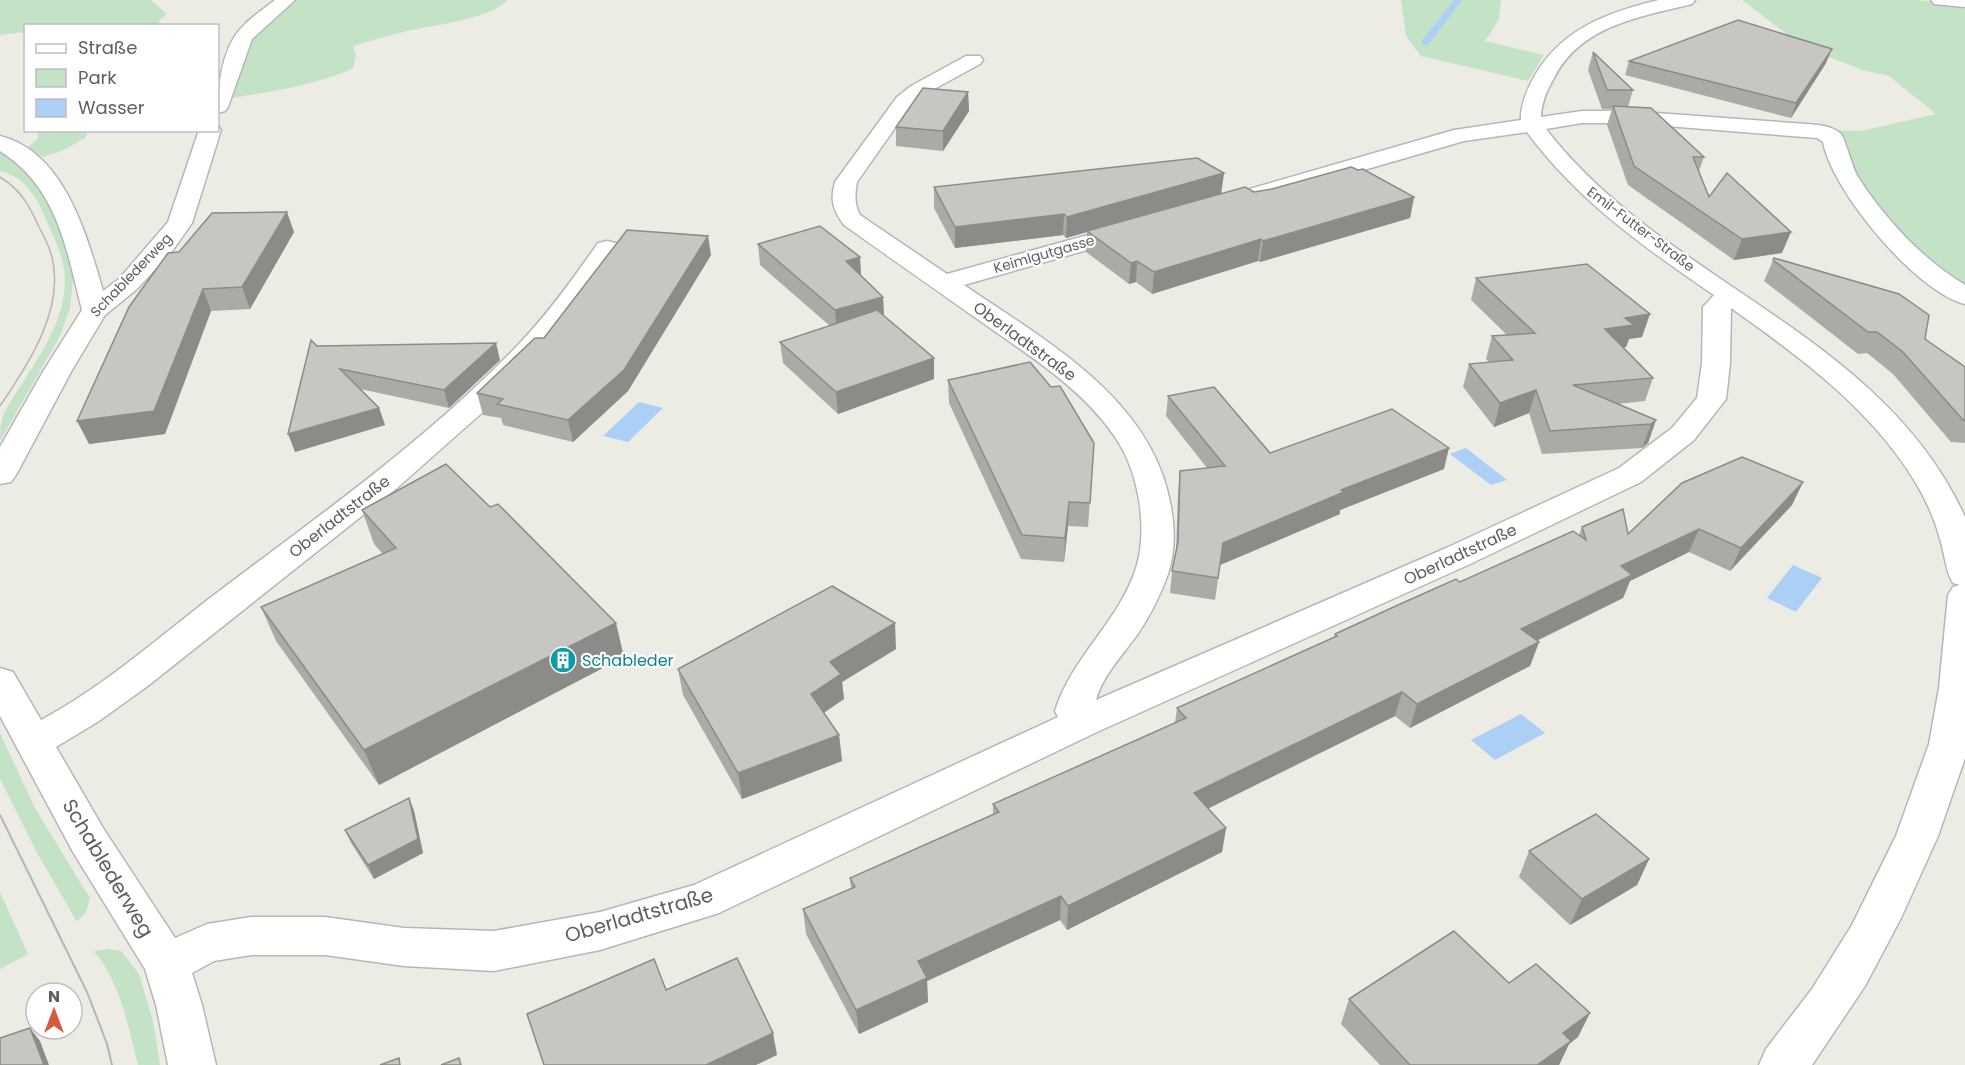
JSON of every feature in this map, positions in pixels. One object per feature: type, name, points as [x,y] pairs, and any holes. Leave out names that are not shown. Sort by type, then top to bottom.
[{"type":"street","points":[[219,104],[243,39],[250,28],[286,0]]},
{"type":"street","points":[[1532,125],[1529,112],[1545,72],[1557,56],[1586,31],[1630,12],[1686,0]]},
{"type":"street","points":[[1940,0],[1965,2]]},
{"type":"street","points":[[944,283],[852,220],[844,209],[843,197],[846,182],[854,168],[904,101],[918,90],[973,60]]},
{"type":"street","points":[[1227,202],[1462,135],[1603,116],[1770,126],[1823,132],[1833,139],[1837,156],[1856,189],[1897,242],[1915,261],[1944,284],[1965,296]]},
{"type":"street","name":"Emil-Futter-Straße","points":[[1532,125],[1566,169],[1593,195],[1635,228],[1828,367],[1892,430],[1922,468],[1949,512],[1960,546],[1965,575]]},
{"type":"street","name":"Schablederweg","points":[[0,475],[58,370],[95,310],[128,284],[164,245],[180,223],[209,132]]},
{"type":"street","points":[[0,142],[19,152],[35,165],[53,188],[81,252],[95,310]]},
{"type":"street","name":"Keimlgutgasse","points":[[944,283],[1148,225]]},
{"type":"street","name":"Oberladtstraße","points":[[33,742],[64,726],[120,685],[430,447],[501,380],[555,321],[588,279],[607,248]]},
{"type":"street","name":"Oberladtstraße","points":[[944,283],[1058,363],[1096,393],[1124,425],[1143,459],[1155,491],[1157,529],[1152,570],[1134,611],[1091,669],[1078,691],[1074,711],[1083,722]]},
{"type":"street","name":"Oberladtstraße","points":[[166,964],[207,943],[251,936],[325,936],[404,947],[494,951],[600,931],[704,900],[1083,722],[1456,557],[1630,475],[1683,434],[1711,399],[1716,363],[1716,307],[1723,302],[1735,299]]},
{"type":"street","points":[[1783,1065],[1811,1030],[1869,941],[1917,838],[1949,745],[1961,652],[1965,595]]},
{"type":"street","name":"Schablederweg","points":[[0,681],[88,840],[133,908],[166,964],[179,1005],[192,1065]]},
{"type":"green space","points":[[0,0],[151,0],[167,14],[159,21],[159,24],[24,24],[24,32],[0,35]]},
{"type":"green space","points":[[293,0],[508,0],[499,7],[474,17],[403,32],[353,46],[356,56],[353,68],[339,74],[293,87],[232,98],[250,40]]},
{"type":"green space","points":[[1401,0],[1501,0],[1499,19],[1485,41],[1544,55],[1528,81],[1421,56],[1406,36]]},
{"type":"green space","points":[[1742,0],[1916,0],[1965,5],[1965,292],[1921,262],[1869,198],[1831,130],[1861,131],[1936,114],[1889,76],[1863,70],[1805,48]]},
{"type":"green space","points":[[38,132],[88,132],[85,138],[64,150],[43,157],[28,147],[38,138]]},
{"type":"green space","points":[[0,150],[30,173],[48,201],[66,240],[74,269],[70,309],[59,338],[0,441],[1,424],[5,412],[47,343],[54,327],[64,294],[65,277],[59,250],[39,205],[24,184],[0,171]]},
{"type":"green space","points":[[0,733],[36,810],[90,898],[86,912],[77,922],[36,851],[0,779]]},
{"type":"green space","points":[[0,892],[28,954],[0,969]]},
{"type":"green space","points":[[108,949],[121,951],[139,974],[153,1021],[160,1065],[138,1065],[117,990],[94,951]]},
{"type":"water","points":[[639,402],[663,408],[628,442],[603,436]]},
{"type":"water","points":[[1466,448],[1507,480],[1491,485],[1450,454]]},
{"type":"water","points":[[1793,565],[1822,578],[1796,612],[1767,598]]},
{"type":"water","points":[[1521,714],[1545,733],[1495,760],[1471,740]]},
{"type":"building","points":[[1738,20],[1832,49],[1796,103],[1629,61]]},
{"type":"building","points":[[1593,52],[1633,90],[1607,90]]},
{"type":"building","points":[[923,88],[968,92],[943,131],[896,127]]},
{"type":"building","points":[[1613,106],[1651,108],[1704,157],[1693,157],[1709,197],[1727,173],[1791,232],[1742,239],[1634,166]]},
{"type":"building","points":[[1197,158],[1224,173],[1067,217],[1064,214],[955,227],[934,187]]},
{"type":"building","points":[[1351,167],[1358,170],[1363,169],[1414,197],[1263,241],[1261,239],[1154,272],[1137,261],[1131,263],[1087,231],[1245,187],[1254,192],[1272,189]]},
{"type":"building","points":[[287,212],[242,287],[203,289],[154,411],[77,421],[129,307],[168,253],[179,252],[212,213]]},
{"type":"building","points":[[820,226],[860,257],[846,261],[883,297],[835,310],[758,244]]},
{"type":"building","points":[[627,230],[708,236],[624,370],[568,420],[497,404],[503,399],[477,393],[535,338],[544,338]]},
{"type":"building","points":[[1774,258],[1899,294],[1929,315],[1925,339],[1965,367],[1965,420],[1903,352],[1877,332],[1868,332],[1773,260]]},
{"type":"building","points":[[1587,264],[1650,314],[1625,318],[1634,325],[1605,329],[1653,378],[1573,385],[1656,420],[1651,424],[1550,431],[1536,390],[1500,403],[1469,364],[1513,360],[1492,336],[1535,333],[1476,278]]},
{"type":"building","points":[[877,310],[934,358],[836,392],[780,342]]},
{"type":"building","points":[[311,340],[317,346],[496,343],[444,390],[340,369],[379,408],[288,434]]},
{"type":"building","points":[[1030,362],[1051,387],[1060,386],[1094,443],[1090,503],[1069,502],[1065,538],[1022,535],[948,380]]},
{"type":"building","points":[[1214,387],[1270,453],[1392,409],[1449,448],[1341,490],[1344,492],[1223,543],[1218,578],[1172,571],[1178,542],[1180,471],[1225,466],[1168,396]]},
{"type":"building","points":[[1742,457],[1803,482],[1741,548],[1699,529],[1621,566],[1632,575],[1521,629],[1539,642],[1417,704],[1402,692],[1194,793],[1226,828],[1068,906],[1061,896],[918,961],[927,978],[856,1010],[803,909],[855,887],[850,878],[999,812],[993,804],[1186,718],[1177,708],[1456,579],[1460,582],[1573,531],[1586,540],[1582,527],[1623,509],[1628,534],[1682,483]]},
{"type":"building","points":[[446,464],[490,507],[498,504],[616,623],[364,750],[261,607],[396,548],[362,510]]},
{"type":"building","points":[[832,586],[895,623],[830,662],[841,674],[811,694],[839,735],[738,773],[678,669]]},
{"type":"building","points":[[409,798],[418,839],[368,865],[345,830]]},
{"type":"building","points":[[1596,814],[1649,859],[1582,899],[1529,851]]},
{"type":"building","points":[[1454,931],[1509,983],[1536,964],[1590,1013],[1563,1033],[1571,1041],[1537,1065],[1410,1065],[1349,999]]},
{"type":"building","points":[[737,958],[773,1033],[706,1065],[544,1065],[527,1014],[654,959],[666,990]]},
{"type":"building","points":[[24,1030],[24,1041],[35,1041],[44,1065],[0,1065],[0,1038]]},
{"type":"building","points":[[399,1058],[400,1065],[380,1065]]},
{"type":"building","points":[[459,1058],[461,1065],[441,1065]]},
{"type":"waterway","points":[[1425,43],[1458,0]]},
{"type":"tram line","points":[[0,177],[19,193],[32,212],[52,257],[55,277],[49,316],[41,336],[0,406]]},
{"type":"tram line","points":[[0,815],[87,992],[107,1044],[112,1065]]},
{"type":"place","name":"Schableder","points":[[563,660]]}]
